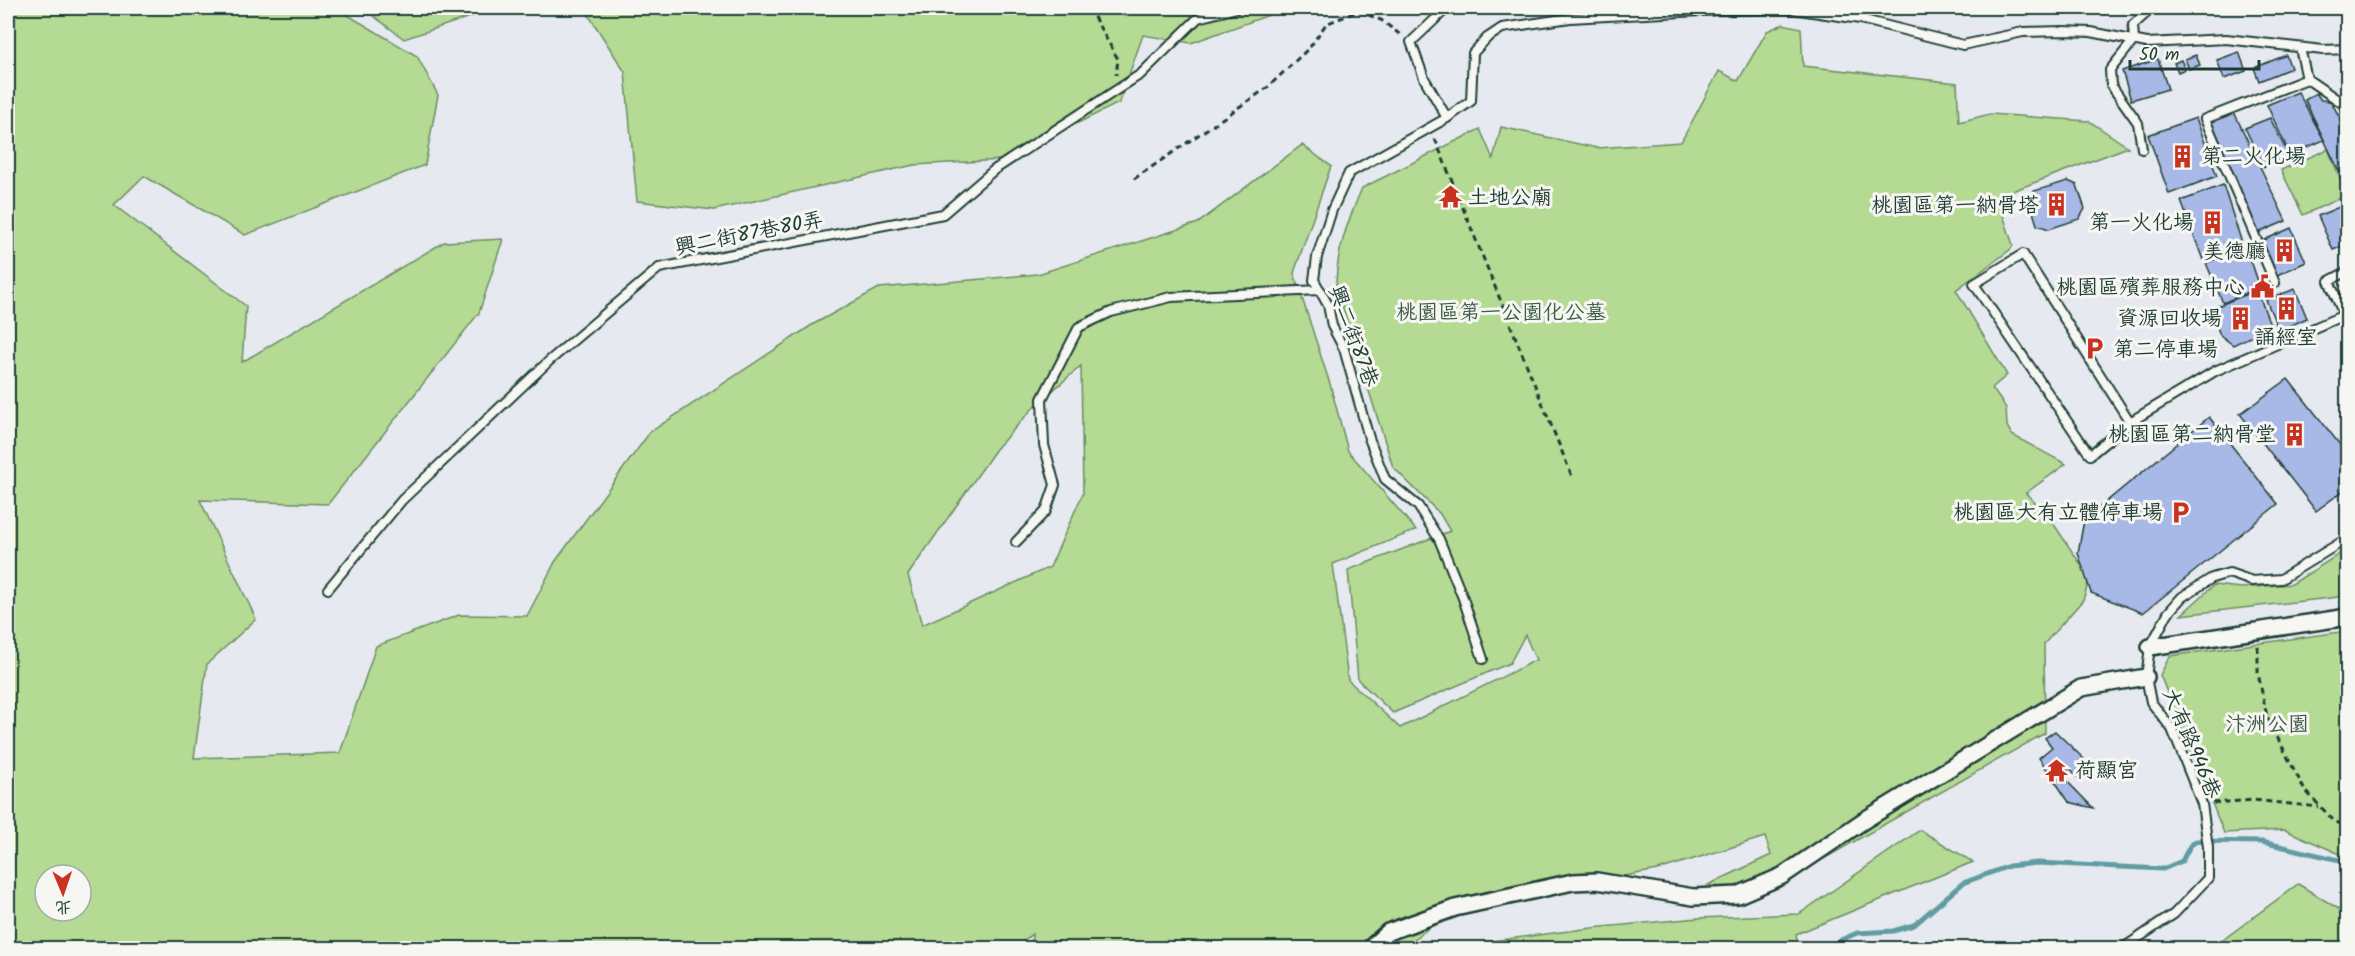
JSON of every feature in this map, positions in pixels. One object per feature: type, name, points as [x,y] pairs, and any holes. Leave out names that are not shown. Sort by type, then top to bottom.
[{"type":"street","points":[[2150,647],[2348,617]]},
{"type":"street","points":[[1370,948],[1388,932],[1455,908],[1573,882],[1597,881],[1693,897],[1738,896],[1782,876],[1863,822],[2081,688],[2146,676]]},
{"type":"lane","name":"興二街87巷80弄","points":[[328,589],[402,500],[549,361],[659,268],[943,214],[993,170],[1141,74],[1198,18],[1237,8]]},
{"type":"lane","points":[[1447,118],[1424,78],[1410,42],[1448,8]]},
{"type":"lane","points":[[2142,148],[2138,123],[2111,85],[2110,70],[2134,40],[2133,25],[2152,8]]},
{"type":"lane","name":"興二街87巷","points":[[1483,659],[1463,598],[1439,539],[1418,506],[1385,479],[1369,438],[1344,349],[1332,326],[1328,305],[1314,280],[1317,257],[1332,210],[1349,173],[1447,118],[1472,101],[1473,53],[1486,38],[1502,28],[1570,18],[1719,10],[1792,9],[1860,19],[1963,45],[2033,32],[2091,32],[2134,40]]},
{"type":"lane","points":[[2134,40],[2147,43],[2226,39],[2300,48],[2348,49]]},
{"type":"lane","points":[[2300,48],[2307,79],[2348,107]]},
{"type":"lane","points":[[2275,283],[2205,119],[2307,79]]},
{"type":"lane","points":[[2130,422],[2024,255],[1974,284],[2090,454],[2130,422],[2215,371],[2344,315],[2329,281],[2348,271]]},
{"type":"lane","points":[[1016,542],[1046,511],[1055,485],[1044,445],[1042,399],[1079,327],[1111,312],[1171,297],[1320,290]]},
{"type":"lane","name":"大有路946巷","points":[[2123,948],[2174,914],[2208,878],[2208,847],[2202,804],[2172,729],[2151,702],[2146,676],[2150,647],[2168,613],[2182,597],[2212,578],[2229,573],[2252,581],[2281,579],[2348,538]]},
{"type":"path","points":[[1094,8],[1091,12],[1118,59],[1114,91]]},
{"type":"path","points":[[1134,179],[1267,88],[1310,47],[1326,24],[1358,11],[1381,20],[1410,42]]},
{"type":"path","points":[[1431,127],[1573,479]]},
{"type":"path","points":[[2258,631],[2258,673],[2267,717],[2304,789],[2334,821],[2348,827]]},
{"type":"path","points":[[2202,804],[2253,800],[2321,807]]},
{"type":"green space","name":"桃園區第一公園化公墓","points":[[8,8],[336,8],[417,56],[438,95],[425,165],[245,235],[144,176],[114,205],[246,306],[242,362],[444,242],[503,239],[479,313],[328,504],[200,500],[256,619],[207,664],[194,758],[340,753],[376,646],[459,615],[527,616],[555,562],[650,432],[812,325],[879,288],[1038,274],[1198,223],[1302,145],[1331,166],[1294,273],[1330,384],[1348,451],[1416,530],[1333,564],[1348,680],[1400,728],[1536,660],[1525,635],[1510,663],[1393,713],[1358,680],[1348,570],[1450,531],[1440,514],[1393,467],[1336,287],[1341,249],[1362,188],[1480,129],[1493,159],[1501,127],[1597,148],[1681,142],[1719,71],[1738,81],[1767,31],[1783,24],[1801,28],[1803,66],[1957,83],[1959,122],[1990,114],[2089,121],[2128,147],[2007,193],[1998,200],[2013,245],[2011,249],[1956,290],[2007,375],[1992,388],[2006,408],[2007,426],[2012,435],[2066,464],[2026,493],[2051,520],[2090,578],[2083,600],[2044,644],[2045,733],[1762,894],[1708,885],[1771,855],[1765,837],[1658,870],[1457,906],[1403,948],[1031,948],[1032,934],[1015,948],[8,948]],"holes":[[[1081,366],[1083,493],[1050,567],[922,625],[908,575],[996,449],[1034,407]]]},
{"type":"green space","points":[[363,8],[497,8],[404,39]]},
{"type":"green space","points":[[584,8],[1289,8],[1191,43],[1143,35],[1119,103],[1002,160],[914,165],[714,210],[637,201],[625,72]]},
{"type":"green space","points":[[2328,149],[2347,195],[2303,215],[2281,170]]},
{"type":"green space","points":[[2347,549],[2347,596],[2181,615],[2214,585],[2241,588],[2292,584]]},
{"type":"green space","name":"汴洲公園","points":[[2347,631],[2347,857],[2285,830],[2224,833],[2160,675],[2170,656]]},
{"type":"green space","points":[[1920,830],[1973,862],[1796,934],[1799,948],[1473,948],[1484,942],[1592,928],[1698,918],[1799,914]]},
{"type":"green space","points":[[2298,884],[2347,914],[2347,948],[2212,948]]},
{"type":"building","points":[[2239,52],[2246,71],[2224,79],[2217,60]]},
{"type":"building","points":[[2196,55],[2200,65],[2189,69],[2185,59]]},
{"type":"building","points":[[2286,55],[2291,68],[2259,81],[2254,68]]},
{"type":"building","points":[[2158,59],[2168,89],[2131,100],[2122,71]]},
{"type":"building","points":[[2181,60],[2185,69],[2178,72],[2174,63]]},
{"type":"building","points":[[2348,73],[2348,94],[2339,78]]},
{"type":"building","points":[[2298,92],[2324,140],[2290,155],[2267,105]]},
{"type":"building","points":[[2316,93],[2321,100],[2331,101],[2348,134],[2348,170],[2340,173],[2305,100]]},
{"type":"building","points":[[2233,110],[2286,221],[2258,233],[2208,121]]},
{"type":"building","name":"第二火化場","points":[[2196,118],[2217,176],[2169,194],[2148,135]]},
{"type":"building","points":[[2270,118],[2289,156],[2264,167],[2245,128]]},
{"type":"building","name":"桃園區第一納骨塔","points":[[2068,181],[2077,185],[2085,209],[2079,219],[2049,229],[2037,225],[2030,202],[2034,191]]},
{"type":"building","name":"第一火化場","points":[[2223,185],[2242,243],[2203,260],[2181,201]]},
{"type":"building","points":[[2346,204],[2348,244],[2333,250],[2318,216]]},
{"type":"building","name":"美德廳","points":[[2291,228],[2306,262],[2277,275],[2262,241]]},
{"type":"building","points":[[2246,246],[2260,287],[2223,303],[2206,263]]},
{"type":"building","name":"誦經室","points":[[2295,289],[2307,318],[2279,331],[2266,300]]},
{"type":"building","name":"資源回收場","points":[[2257,290],[2271,327],[2233,345],[2220,335],[2210,309]]},
{"type":"building","name":"桃園區第二納骨堂","points":[[2288,379],[2348,455],[2348,487],[2316,511],[2240,414]]},
{"type":"building","name":"桃園區大有立體停車場","points":[[2209,417],[2278,504],[2143,613],[2091,593],[2078,553],[2084,520]]},
{"type":"building","name":"荷顯宮","points":[[2055,731],[2084,759],[2080,765],[2088,772],[2078,778],[2070,768],[2061,775],[2093,808],[2069,802],[2039,758],[2052,747],[2045,738]]},
{"type":"waterway","points":[[1830,948],[1857,933],[1893,931],[1914,925],[1963,883],[2009,866],[2037,863],[2163,869],[2182,861],[2190,846],[2196,841],[2262,842],[2348,862]]},
{"type":"place","name":"第二火化場","points":[[2183,156]]},
{"type":"place","name":"土地公廟","points":[[1450,197]]},
{"type":"place","name":"桃園區第一納骨塔","points":[[2057,205]]},
{"type":"place","name":"第一火化場","points":[[2212,222]]},
{"type":"place","name":"美德廳","points":[[2284,251]]},
{"type":"place","name":"桃園區殯葬服務中心","points":[[2263,287]]},
{"type":"place","name":"誦經室","points":[[2286,309]]},
{"type":"place","name":"資源回收場","points":[[2240,318]]},
{"type":"place","name":"第二停車場","points":[[2095,349]]},
{"type":"place","name":"桃園區第二納骨堂","points":[[2294,434]]},
{"type":"place","name":"桃園區大有立體停車場","points":[[2181,512]]},
{"type":"place","name":"荷顯宮","points":[[2057,770]]}]
